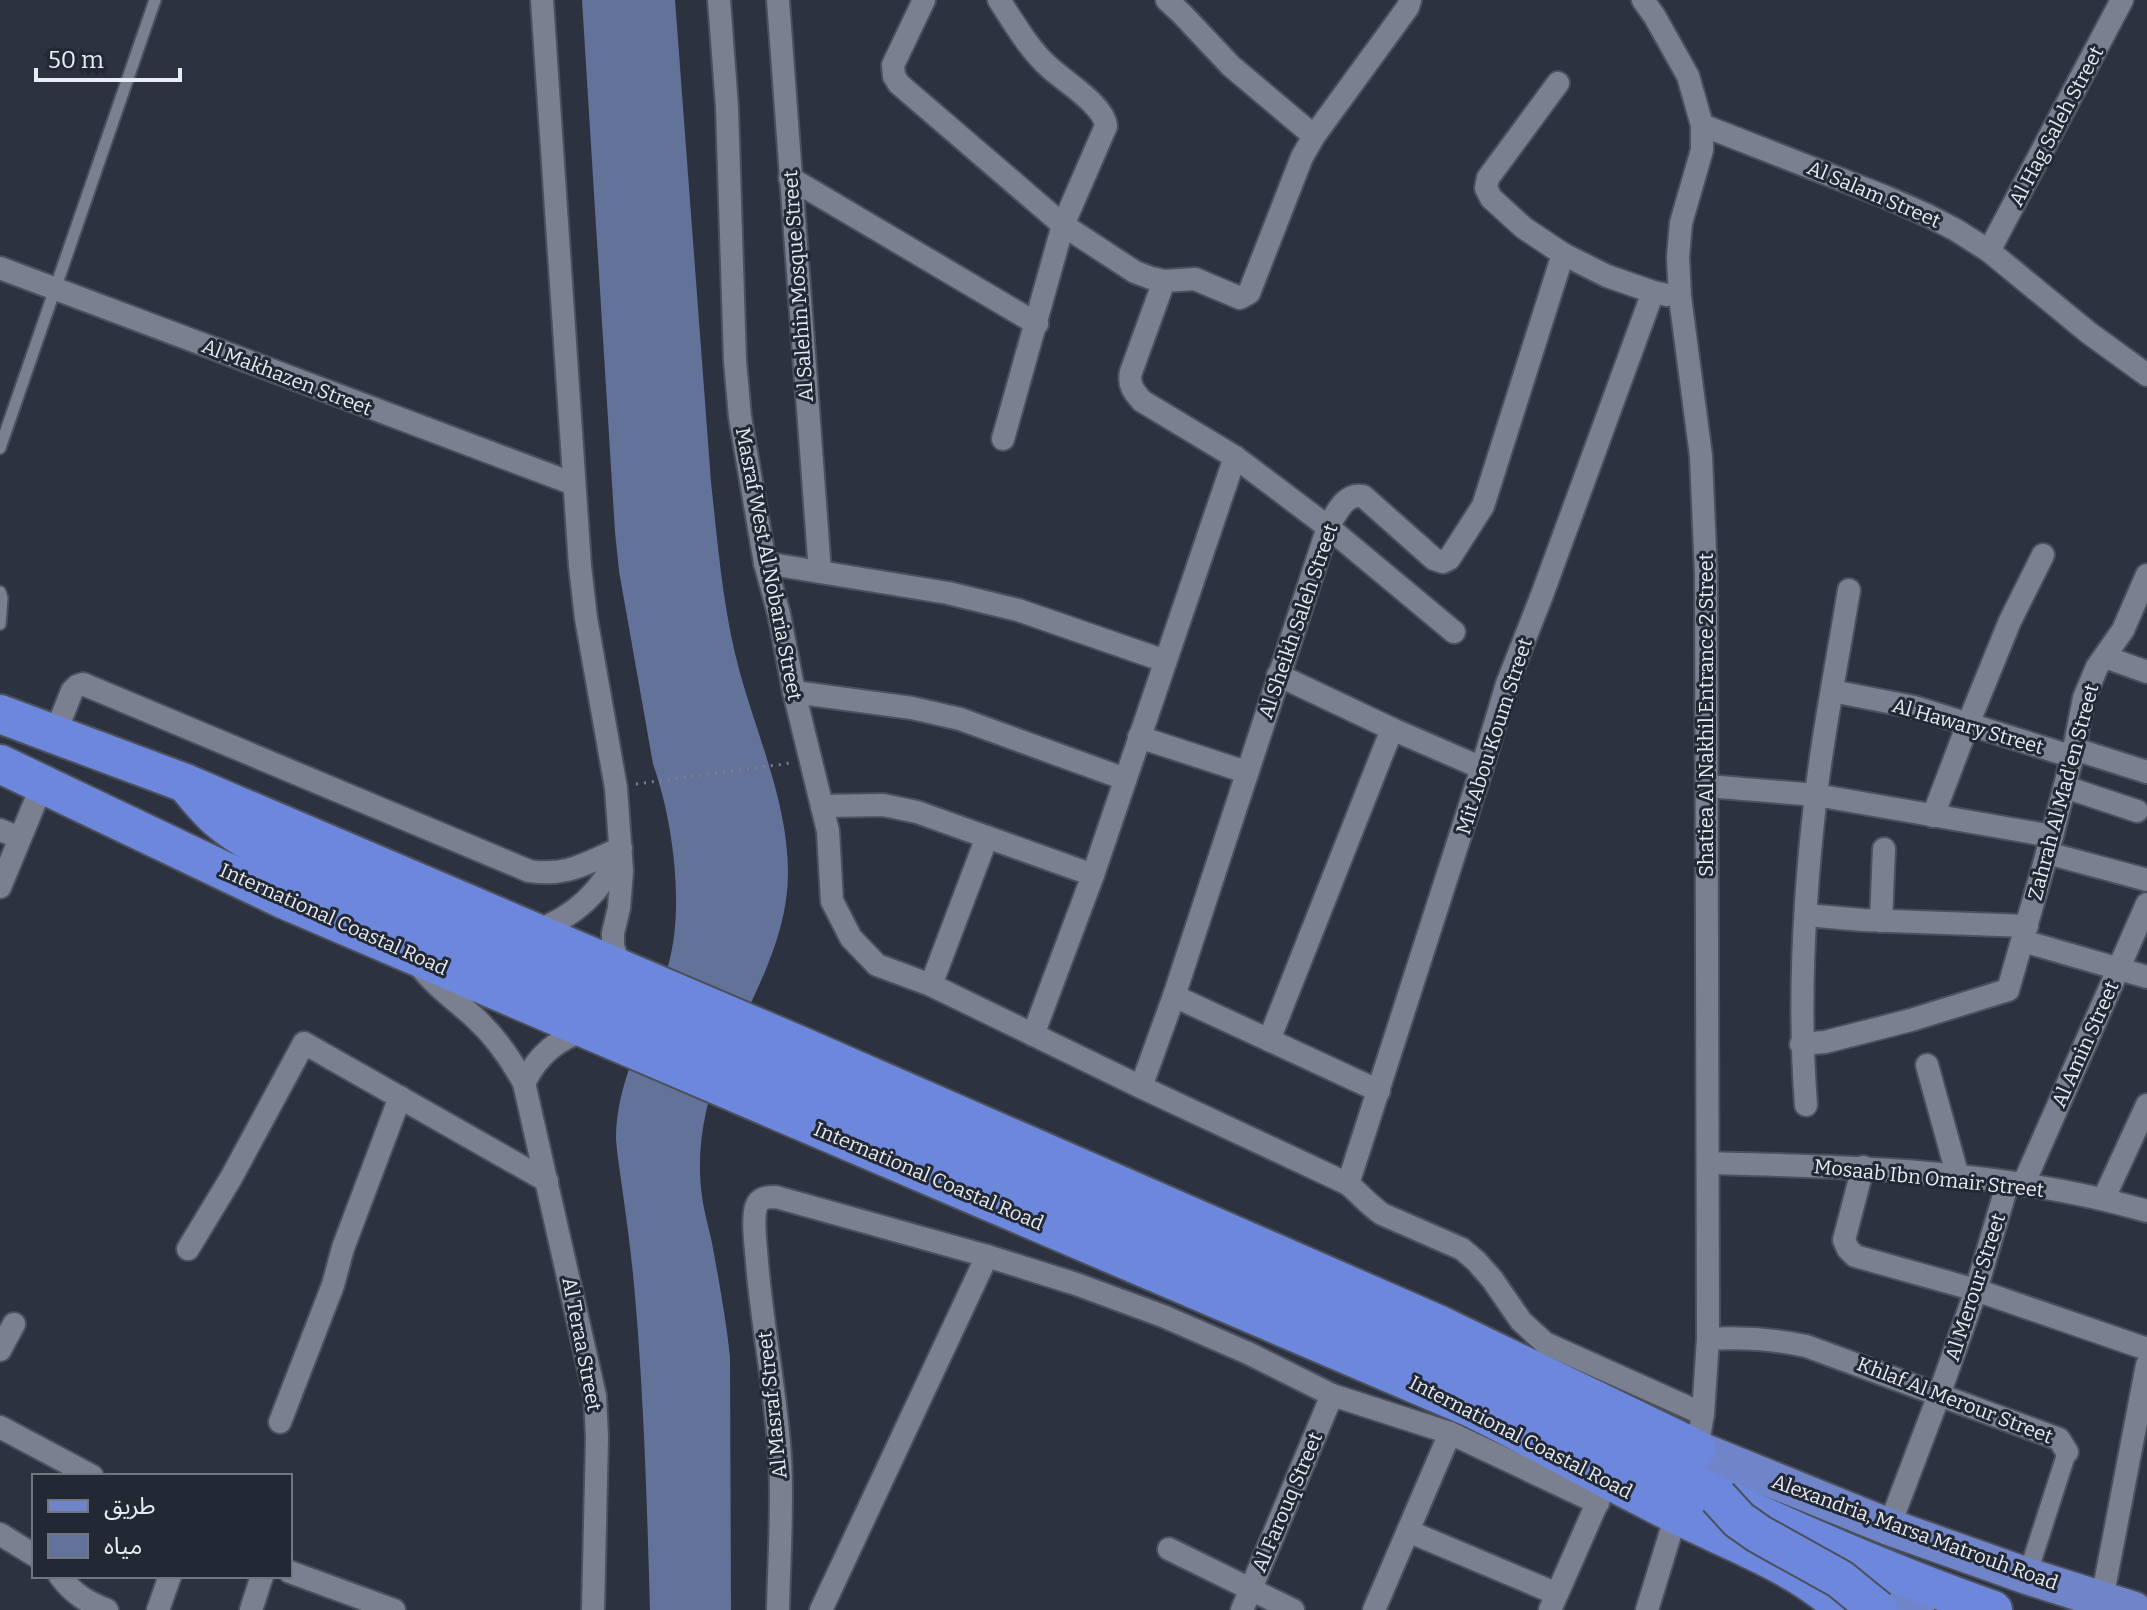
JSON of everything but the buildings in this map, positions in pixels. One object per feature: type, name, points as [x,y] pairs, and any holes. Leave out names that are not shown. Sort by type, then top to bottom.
[{"type":"highway","name":"International Coastal Road","points":[[0,714],[185,783],[532,932],[600,998],[1516,1429],[1602,1491],[1676,1515],[1803,1576],[1838,1603]]},
{"type":"highway","name":"International Coastal Road","points":[[0,764],[285,900],[412,956],[799,1045],[1440,1325],[1700,1432]]},
{"type":"highway","points":[[185,783],[216,818],[258,847],[317,876],[1350,1322],[1718,1497],[1849,1554],[1993,1610]]},
{"type":"highway","points":[[1718,1497],[1739,1520],[1840,1579],[1878,1610]]},
{"type":"main road","name":"Alexandria, Marsa Matrouh Road","points":[[1700,1432],[1889,1527],[2027,1576],[2123,1604]]},
{"type":"main road","points":[[1838,1603],[1871,1599],[1916,1610]]},
{"type":"street","points":[[524,1083],[530,1070],[549,1049],[573,1034],[600,998],[622,890],[616,788],[586,618],[580,566],[542,0]]},
{"type":"street","name":"Masraf West Al Nobaria Street","points":[[719,0],[727,107],[735,361],[740,417],[765,563],[828,831],[832,901],[851,938],[877,965],[931,985]]},
{"type":"street","name":"Al Salehin Mosque Street","points":[[778,0],[820,572]]},
{"type":"street","points":[[924,0],[893,65],[899,84],[1063,225],[1135,272],[1164,281],[1195,279],[1240,298],[1249,293],[1302,157],[1410,0]]},
{"type":"street","points":[[999,0],[1047,65],[1097,107],[1106,121],[1103,136],[1063,225],[1003,439]]},
{"type":"street","points":[[1167,0],[1231,66],[1314,136]]},
{"type":"street","name":"Shatiea Al Nakhil Entrance 2 Street","points":[[1643,0],[1688,76],[1702,125],[1702,150],[1681,223],[1678,257],[1704,508],[1708,1339],[1700,1432]]},
{"type":"street","name":"Al Hag Saleh Street","points":[[1989,251],[2122,0]]},
{"type":"street","points":[[1558,83],[1488,178],[1486,188],[1491,198],[1524,228],[1563,254],[1607,276],[1653,292],[1680,297]]},
{"type":"street","name":"Al Salam Street","points":[[1702,125],[1927,215],[1989,251],[2089,333],[2147,375]]},
{"type":"street","points":[[790,178],[1037,324]]},
{"type":"street","name":"Al Sheikh Saleh Street","points":[[1141,1087],[1174,996],[1328,527],[1346,498],[1359,495],[1367,498],[1436,561],[1449,559],[1483,506],[1563,254]]},
{"type":"street","name":"Al Makhazen Street","points":[[0,268],[574,484]]},
{"type":"street","points":[[1164,281],[1129,381],[1142,401],[1235,457],[1328,527],[1454,632]]},
{"type":"street","name":"Mit Abou Koum Street","points":[[1348,1184],[1507,684],[1653,292]]},
{"type":"street","points":[[1033,1035],[1093,875],[1235,457]]},
{"type":"street","points":[[1933,816],[2010,621],[2043,555]]},
{"type":"street","points":[[765,563],[948,593],[1018,610],[1165,661]]},
{"type":"street","name":"Zahrah Al Mad'en Street","points":[[1801,1044],[1840,1038],[2004,992],[2011,986],[2065,787],[2084,698],[2089,683],[2123,630],[2147,575]]},
{"type":"street","points":[[1806,1105],[1801,1044],[1806,915],[1816,795],[1849,590]]},
{"type":"street","points":[[2105,657],[2147,672]]},
{"type":"street","points":[[1278,675],[1482,768]]},
{"type":"street","points":[[55,734],[72,691],[83,684],[529,871],[561,873],[621,848]]},
{"type":"street","name":"Al Hawary Street","points":[[1832,691],[1914,707],[2067,755],[2084,752],[2147,772]]},
{"type":"street","points":[[794,692],[912,708],[960,719],[1125,779]]},
{"type":"street","points":[[1269,1040],[1392,729]]},
{"type":"street","points":[[1139,737],[1246,772]]},
{"type":"street","points":[[0,887],[10,834],[43,783]]},
{"type":"street","points":[[1707,786],[1816,795],[1933,816],[2050,845],[2147,880]]},
{"type":"street","points":[[2065,787],[2137,811]]},
{"type":"street","points":[[822,806],[883,805],[917,812],[1093,875]]},
{"type":"street","points":[[987,837],[931,985],[1348,1184],[1382,1214],[1462,1249],[1492,1279],[1521,1321],[1545,1343],[1700,1432]]},
{"type":"street","points":[[532,932],[566,917],[588,900],[606,879],[621,848]]},
{"type":"street","points":[[1881,921],[1884,849]]},
{"type":"street","name":"Al Amin Street","points":[[2016,1183],[2147,904]]},
{"type":"street","points":[[1806,915],[2025,934],[2147,977]]},
{"type":"street","name":"Al Teraa Street","points":[[412,956],[432,981],[490,1034],[524,1083],[595,1396],[593,1610]]},
{"type":"street","points":[[1174,996],[1379,1091]]},
{"type":"street","points":[[188,1249],[305,1043],[547,1181]]},
{"type":"street","points":[[1927,1065],[1958,1177]]},
{"type":"street","points":[[280,1422],[400,1097]]},
{"type":"street","points":[[2104,1198],[2147,1105]]},
{"type":"street","name":"Mosaab Ibn Omair Street","points":[[1708,1163],[1863,1167],[2016,1183],[2104,1198],[2147,1211]]},
{"type":"street","points":[[1863,1167],[1844,1240],[1855,1256],[1976,1290],[2147,1349]]},
{"type":"street","name":"Al Merour Street","points":[[1889,1527],[2016,1183]]},
{"type":"street","name":"Al Masraf Street","points":[[778,1610],[780,1456],[759,1293],[756,1206],[766,1197],[776,1197],[987,1256]]},
{"type":"street","points":[[821,1610],[987,1256],[1163,1316],[1248,1353],[1332,1395],[1450,1433],[1602,1491],[1554,1602],[1408,1531]]},
{"type":"street","points":[[0,1350],[14,1324]]},
{"type":"street","name":"Khlaf Al Merour Street","points":[[1708,1339],[1774,1339],[1806,1346],[2059,1439],[2067,1452],[2027,1576]]},
{"type":"street","points":[[2123,1604],[2147,1365]]},
{"type":"street","name":"Al Farouq Street","points":[[1246,1600],[1332,1395]]},
{"type":"street","points":[[0,1427],[88,1474]]},
{"type":"street","points":[[1374,1610],[1450,1433]]},
{"type":"street","points":[[1647,1610],[1676,1515]]},
{"type":"street","points":[[0,1534],[32,1554]]},
{"type":"street","points":[[1169,1549],[1246,1600],[1293,1610]]},
{"type":"street","points":[[292,1573],[394,1610]]},
{"type":"street","points":[[62,1578],[82,1599],[107,1610]]},
{"type":"street","points":[[158,1610],[169,1578]]},
{"type":"street","points":[[251,1610],[261,1578]]},
{"type":"lane","points":[[0,448],[155,0]]},
{"type":"lane","points":[[0,592],[0,624]]},
{"type":"path","points":[[635,784],[777,765]]},
{"type":"water","points":[[582,0],[675,0],[711,482],[722,578],[734,650],[778,797],[787,847],[787,896],[776,942],[713,1088],[700,1154],[702,1196],[730,1357],[731,1610],[650,1610],[638,1335],[616,1139],[628,1072],[668,966],[676,918],[676,891],[671,837],[653,764],[619,571]]}]
